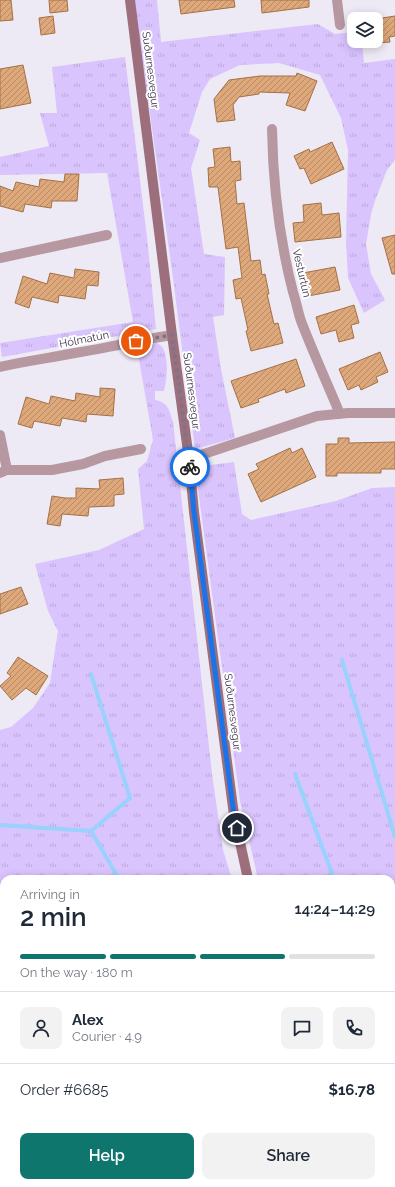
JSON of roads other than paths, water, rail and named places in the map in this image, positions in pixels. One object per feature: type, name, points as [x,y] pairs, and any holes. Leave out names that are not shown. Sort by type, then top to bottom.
[{"type":"street","name":"Suðurnesvegur","points":[[130,0],[189,459],[194,512],[234,815],[247,875]]},
{"type":"street","points":[[337,0],[340,25]]},
{"type":"street","name":"Vesturtún","points":[[272,130],[277,213],[286,264],[301,320],[340,414]]},
{"type":"street","points":[[0,258],[107,235]]},
{"type":"street","name":"Hólmatún","points":[[0,367],[172,335]]},
{"type":"street","points":[[189,459],[317,416],[395,413]]},
{"type":"street","points":[[0,435],[3,472],[52,470],[83,464],[105,456],[141,449]]},
{"type":"waterway","points":[[342,660],[395,837]]},
{"type":"waterway","points":[[91,674],[130,798],[91,831]]},
{"type":"waterway","points":[[295,774],[333,875]]},
{"type":"waterway","points":[[0,825],[91,831],[117,875]]}]
